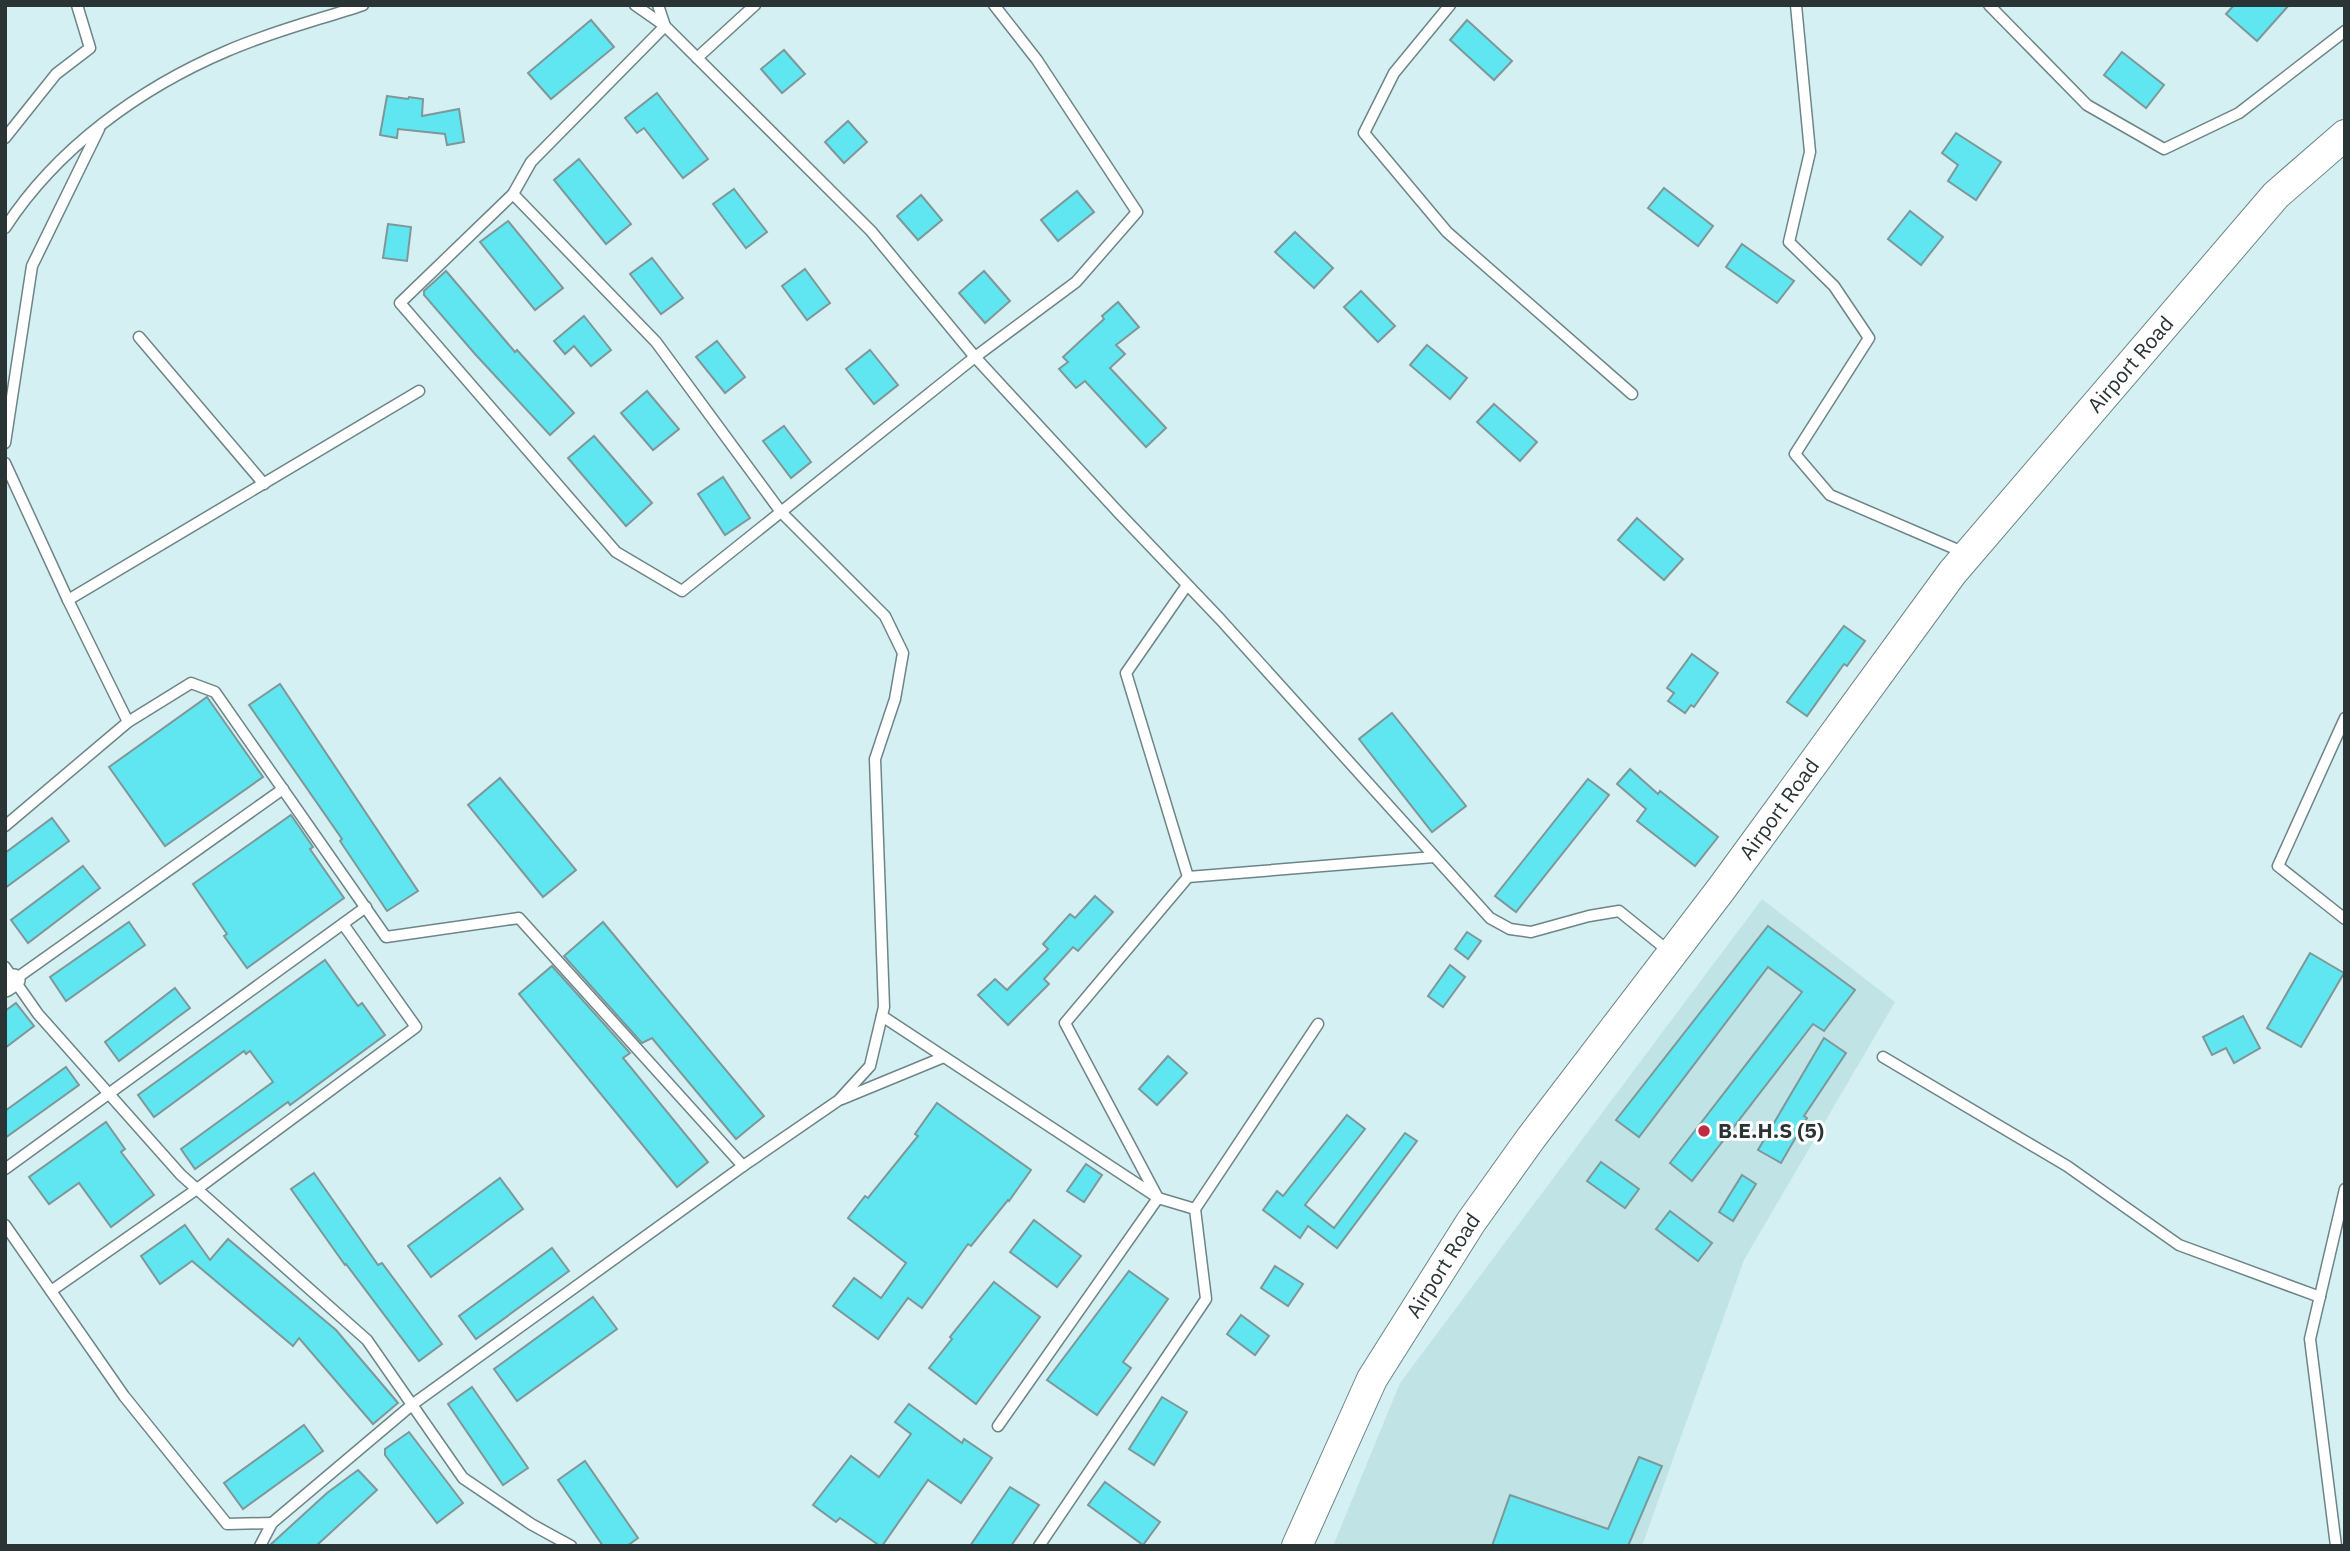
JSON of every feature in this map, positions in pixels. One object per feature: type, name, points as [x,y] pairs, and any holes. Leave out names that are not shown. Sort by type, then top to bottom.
[{"type":"main road","name":"Airport Road","points":[[1297,1546],[1372,1379],[1450,1255],[1531,1138],[1672,954],[1952,573],[2276,195],[2345,135]]},
{"type":"lane","points":[[5,138],[56,74],[90,48],[77,5]]},
{"type":"lane","points":[[5,228],[18,209],[73,147],[146,93],[226,51],[363,5]]},
{"type":"lane","points":[[635,5],[665,26],[871,231],[975,357],[1490,918],[1510,929],[1531,932],[1589,916],[1619,911],[1672,954]]},
{"type":"lane","points":[[658,5],[665,26]]},
{"type":"lane","points":[[697,58],[755,5]]},
{"type":"lane","points":[[665,26],[531,162],[513,194],[400,303],[616,552],[682,591],[975,357],[1076,282],[1137,212],[1037,60],[994,5]]},
{"type":"lane","points":[[1450,5],[1394,73],[1364,133],[1447,232],[1632,394]]},
{"type":"lane","points":[[1796,5],[1810,152],[1789,242],[1833,286],[1869,338],[1795,454],[1830,495],[1968,555]]},
{"type":"lane","points":[[1989,5],[2087,105],[2164,149],[2239,113],[2345,31]]},
{"type":"lane","points":[[5,443],[32,266],[101,126]]},
{"type":"lane","points":[[513,194],[656,342],[781,512],[885,616],[903,653],[895,699],[875,758],[884,1007],[870,1066],[839,1100]]},
{"type":"lane","points":[[139,337],[264,484]]},
{"type":"lane","points":[[68,600],[419,391]]},
{"type":"lane","points":[[5,463],[128,722]]},
{"type":"lane","points":[[1187,585],[1126,673],[1188,877]]},
{"type":"lane","points":[[5,826],[128,722],[191,683],[215,692],[386,937],[519,918],[743,1166]]},
{"type":"lane","points":[[2345,718],[2278,866],[2345,919]]},
{"type":"lane","points":[[283,789],[8,978],[181,1175],[368,1340],[463,1478],[531,1524],[571,1546]]},
{"type":"lane","points":[[1158,1198],[1065,1023],[1188,877],[1434,857]]},
{"type":"lane","points":[[5,1168],[366,908]]},
{"type":"lane","points":[[51,1291],[197,1189],[416,1027],[343,924]]},
{"type":"lane","points":[[882,1016],[1158,1198],[1195,1209]]},
{"type":"lane","points":[[1039,1546],[1206,1299],[1195,1209],[1318,1024]]},
{"type":"lane","points":[[1883,1057],[2067,1166],[2179,1245],[2319,1297]]},
{"type":"lane","points":[[260,1546],[272,1523],[412,1404],[743,1166],[839,1100],[944,1058]]},
{"type":"lane","points":[[2336,1546],[2310,1339],[2345,1189]]},
{"type":"lane","points":[[998,1426],[1158,1198]]},
{"type":"lane","points":[[5,1226],[124,1396],[227,1524],[272,1523]]},
{"type":"shaded area","name":"B.E.H.S (5)","points":[[1762,899],[1895,1002],[1744,1260],[1642,1546],[1333,1546],[1400,1383]]},
{"type":"building","points":[[2234,5],[2289,5],[2257,41],[2226,14]]},
{"type":"building","points":[[591,20],[614,47],[551,99],[528,73]]},
{"type":"building","points":[[1467,20],[1512,61],[1494,80],[1450,40]]},
{"type":"building","points":[[784,50],[805,74],[782,93],[761,69]]},
{"type":"building","points":[[2122,52],[2164,85],[2146,108],[2104,75]]},
{"type":"building","points":[[657,93],[708,159],[683,178],[644,128],[637,133],[625,118]]},
{"type":"building","points":[[387,96],[423,99],[422,116],[459,109],[464,142],[447,145],[445,134],[398,129],[397,138],[380,135]]},
{"type":"building","points":[[848,121],[867,142],[844,163],[825,142]]},
{"type":"building","points":[[1956,133],[2001,162],[1976,200],[1948,181],[1958,165],[1942,153]]},
{"type":"building","points":[[579,159],[631,224],[606,244],[554,180]]},
{"type":"building","points":[[1664,188],[1713,226],[1698,246],[1648,208]]},
{"type":"building","points":[[734,189],[767,232],[746,248],[713,204]]},
{"type":"building","points":[[1077,191],[1094,212],[1058,241],[1041,220]]},
{"type":"building","points":[[921,195],[942,220],[918,240],[897,216]]},
{"type":"building","points":[[1910,211],[1943,237],[1921,265],[1888,239]]},
{"type":"building","points":[[508,221],[563,288],[535,310],[480,242]]},
{"type":"building","points":[[388,224],[411,227],[407,261],[383,258]]},
{"type":"building","points":[[1295,232],[1333,268],[1314,288],[1275,252]]},
{"type":"building","points":[[1742,244],[1794,281],[1777,303],[1726,267]]},
{"type":"building","points":[[652,258],[683,298],[661,314],[630,274]]},
{"type":"building","points":[[805,269],[830,303],[807,320],[782,286]]},
{"type":"building","points":[[446,271],[515,352],[517,350],[574,413],[550,435],[424,295],[424,291]]},
{"type":"building","points":[[984,271],[1010,301],[985,323],[959,293]]},
{"type":"building","points":[[1361,291],[1395,326],[1378,342],[1344,307]]},
{"type":"building","points":[[1118,302],[1139,327],[1116,345],[1125,354],[1110,368],[1166,428],[1146,447],[1085,381],[1076,388],[1059,369],[1068,362],[1063,357],[1104,319],[1102,316]]},
{"type":"building","points":[[584,316],[611,350],[591,366],[574,346],[565,354],[554,341]]},
{"type":"building","points":[[717,341],[745,377],[725,393],[696,357]]},
{"type":"building","points":[[1427,345],[1467,378],[1450,399],[1410,365]]},
{"type":"building","points":[[870,350],[898,385],[874,404],[846,369]]},
{"type":"building","points":[[647,391],[679,429],[653,450],[621,413]]},
{"type":"building","points":[[1494,404],[1537,442],[1520,461],[1477,422]]},
{"type":"building","points":[[784,426],[811,462],[791,478],[763,441]]},
{"type":"building","points":[[594,436],[652,503],[626,526],[568,458]]},
{"type":"building","points":[[723,477],[750,518],[725,535],[698,494]]},
{"type":"building","points":[[1637,518],[1683,559],[1664,580],[1618,540]]},
{"type":"building","points":[[1844,626],[1865,641],[1847,666],[1844,664],[1807,716],[1787,702]]},
{"type":"building","points":[[1692,654],[1718,673],[1694,707],[1691,705],[1685,713],[1668,701],[1674,693],[1667,688]]},
{"type":"building","points":[[280,684],[418,891],[387,911],[340,841],[342,839],[249,705]]},
{"type":"building","points":[[207,697],[263,777],[165,846],[109,767]]},
{"type":"building","points":[[1392,713],[1466,806],[1432,832],[1359,739]]},
{"type":"building","points":[[1630,769],[1658,794],[1660,791],[1718,837],[1695,866],[1637,821],[1646,809],[1617,784]]},
{"type":"building","points":[[500,778],[576,870],[543,897],[468,805]]},
{"type":"building","points":[[1588,779],[1609,795],[1516,912],[1495,896]]},
{"type":"building","points":[[291,815],[313,847],[310,849],[344,898],[247,968],[193,884]]},
{"type":"building","points":[[52,818],[69,841],[5,888],[5,853]]},
{"type":"building","points":[[83,866],[100,888],[28,943],[11,920]]},
{"type":"building","points":[[1095,896],[1113,912],[1078,951],[1073,947],[1044,979],[1049,984],[1008,1025],[978,995],[995,979],[1007,990],[1048,949],[1043,944],[1070,914],[1075,918]]},
{"type":"building","points":[[129,922],[145,945],[66,1001],[50,977]]},
{"type":"building","points":[[603,922],[764,1116],[736,1139],[652,1038],[642,1043],[564,956]]},
{"type":"building","points":[[1768,926],[1855,990],[1824,1031],[1813,1024],[1692,1181],[1670,1163],[1802,992],[1768,967],[1639,1137],[1616,1120]]},
{"type":"building","points":[[1467,932],[1481,941],[1468,959],[1455,949]]},
{"type":"building","points":[[2310,953],[2344,973],[2301,1047],[2267,1028]]},
{"type":"building","points":[[325,960],[358,1006],[362,1003],[385,1035],[290,1105],[288,1102],[195,1169],[181,1149],[273,1082],[250,1051],[246,1054],[244,1051],[154,1117],[138,1095]]},
{"type":"building","points":[[1450,965],[1465,977],[1443,1007],[1428,996]]},
{"type":"building","points":[[552,966],[630,1053],[623,1058],[708,1162],[677,1187],[519,994]]},
{"type":"building","points":[[175,988],[190,1008],[119,1061],[105,1042]]},
{"type":"building","points":[[16,1003],[34,1026],[5,1048],[5,1011]]},
{"type":"building","points":[[2243,1016],[2260,1048],[2234,1063],[2226,1048],[2212,1055],[2203,1037]]},
{"type":"building","points":[[1824,1038],[1846,1053],[1804,1116],[1807,1118],[1781,1163],[1758,1150]]},
{"type":"building","points":[[1168,1056],[1187,1073],[1157,1105],[1139,1089]]},
{"type":"building","points":[[66,1067],[79,1085],[5,1138],[5,1111]]},
{"type":"building","points":[[937,1103],[1031,1170],[971,1246],[968,1244],[922,1308],[908,1298],[878,1339],[833,1306],[854,1278],[881,1298],[906,1263],[848,1218],[865,1196],[868,1198],[918,1136],[915,1134]]},
{"type":"building","points":[[1347,1115],[1365,1129],[1305,1205],[1334,1228],[1405,1133],[1417,1141],[1337,1248],[1308,1226],[1300,1238],[1263,1210],[1277,1191],[1283,1196]]},
{"type":"building","points":[[106,1122],[125,1149],[121,1152],[154,1195],[111,1227],[79,1183],[49,1204],[29,1177]]},
{"type":"building","points":[[1601,1162],[1639,1189],[1625,1208],[1587,1181]]},
{"type":"building","points":[[1086,1164],[1102,1175],[1084,1202],[1067,1191]]},
{"type":"building","points":[[314,1173],[378,1265],[382,1263],[442,1344],[419,1361],[291,1189]]},
{"type":"building","points":[[1742,1175],[1756,1184],[1733,1221],[1719,1212]]},
{"type":"building","points":[[500,1178],[523,1209],[431,1277],[408,1246]]},
{"type":"building","points":[[1670,1211],[1712,1243],[1698,1261],[1656,1229]]},
{"type":"building","points":[[1034,1220],[1081,1256],[1057,1287],[1010,1252]]},
{"type":"building","points":[[185,1225],[210,1260],[228,1239],[336,1330],[398,1403],[373,1424],[299,1338],[293,1346],[192,1261],[160,1284],[141,1256]]},
{"type":"building","points":[[552,1248],[569,1271],[476,1339],[459,1316]]},
{"type":"building","points":[[1275,1266],[1303,1284],[1288,1306],[1261,1288]]},
{"type":"building","points":[[1129,1271],[1168,1299],[1123,1362],[1131,1368],[1097,1415],[1047,1380]]},
{"type":"building","points":[[994,1282],[1040,1317],[976,1404],[929,1368]]},
{"type":"building","points":[[593,1297],[617,1329],[517,1401],[494,1369]]},
{"type":"building","points":[[1241,1315],[1269,1336],[1255,1355],[1227,1334]]},
{"type":"building","points":[[472,1387],[528,1468],[503,1485],[448,1404]]},
{"type":"building","points":[[1162,1397],[1187,1412],[1154,1465],[1129,1449]]},
{"type":"building","points":[[909,1404],[962,1443],[964,1439],[992,1458],[961,1503],[928,1480],[880,1546],[840,1518],[836,1522],[813,1505],[851,1456],[879,1477],[911,1434],[895,1422]]},
{"type":"building","points":[[304,1425],[323,1451],[243,1509],[224,1483]]},
{"type":"building","points":[[409,1432],[463,1503],[437,1523],[385,1455],[385,1449]]},
{"type":"building","points":[[1639,1457],[1662,1466],[1628,1546],[1492,1546],[1510,1495],[1608,1529]]},
{"type":"building","points":[[585,1461],[638,1538],[627,1546],[603,1546],[558,1480]]},
{"type":"building","points":[[358,1470],[377,1490],[316,1546],[269,1546],[327,1493]]},
{"type":"building","points":[[1105,1482],[1160,1522],[1143,1545],[1088,1505]]},
{"type":"building","points":[[1010,1487],[1039,1505],[1011,1546],[970,1546]]},
{"type":"place","name":"B.E.H.S (5)","points":[[1704,1131]]}]
